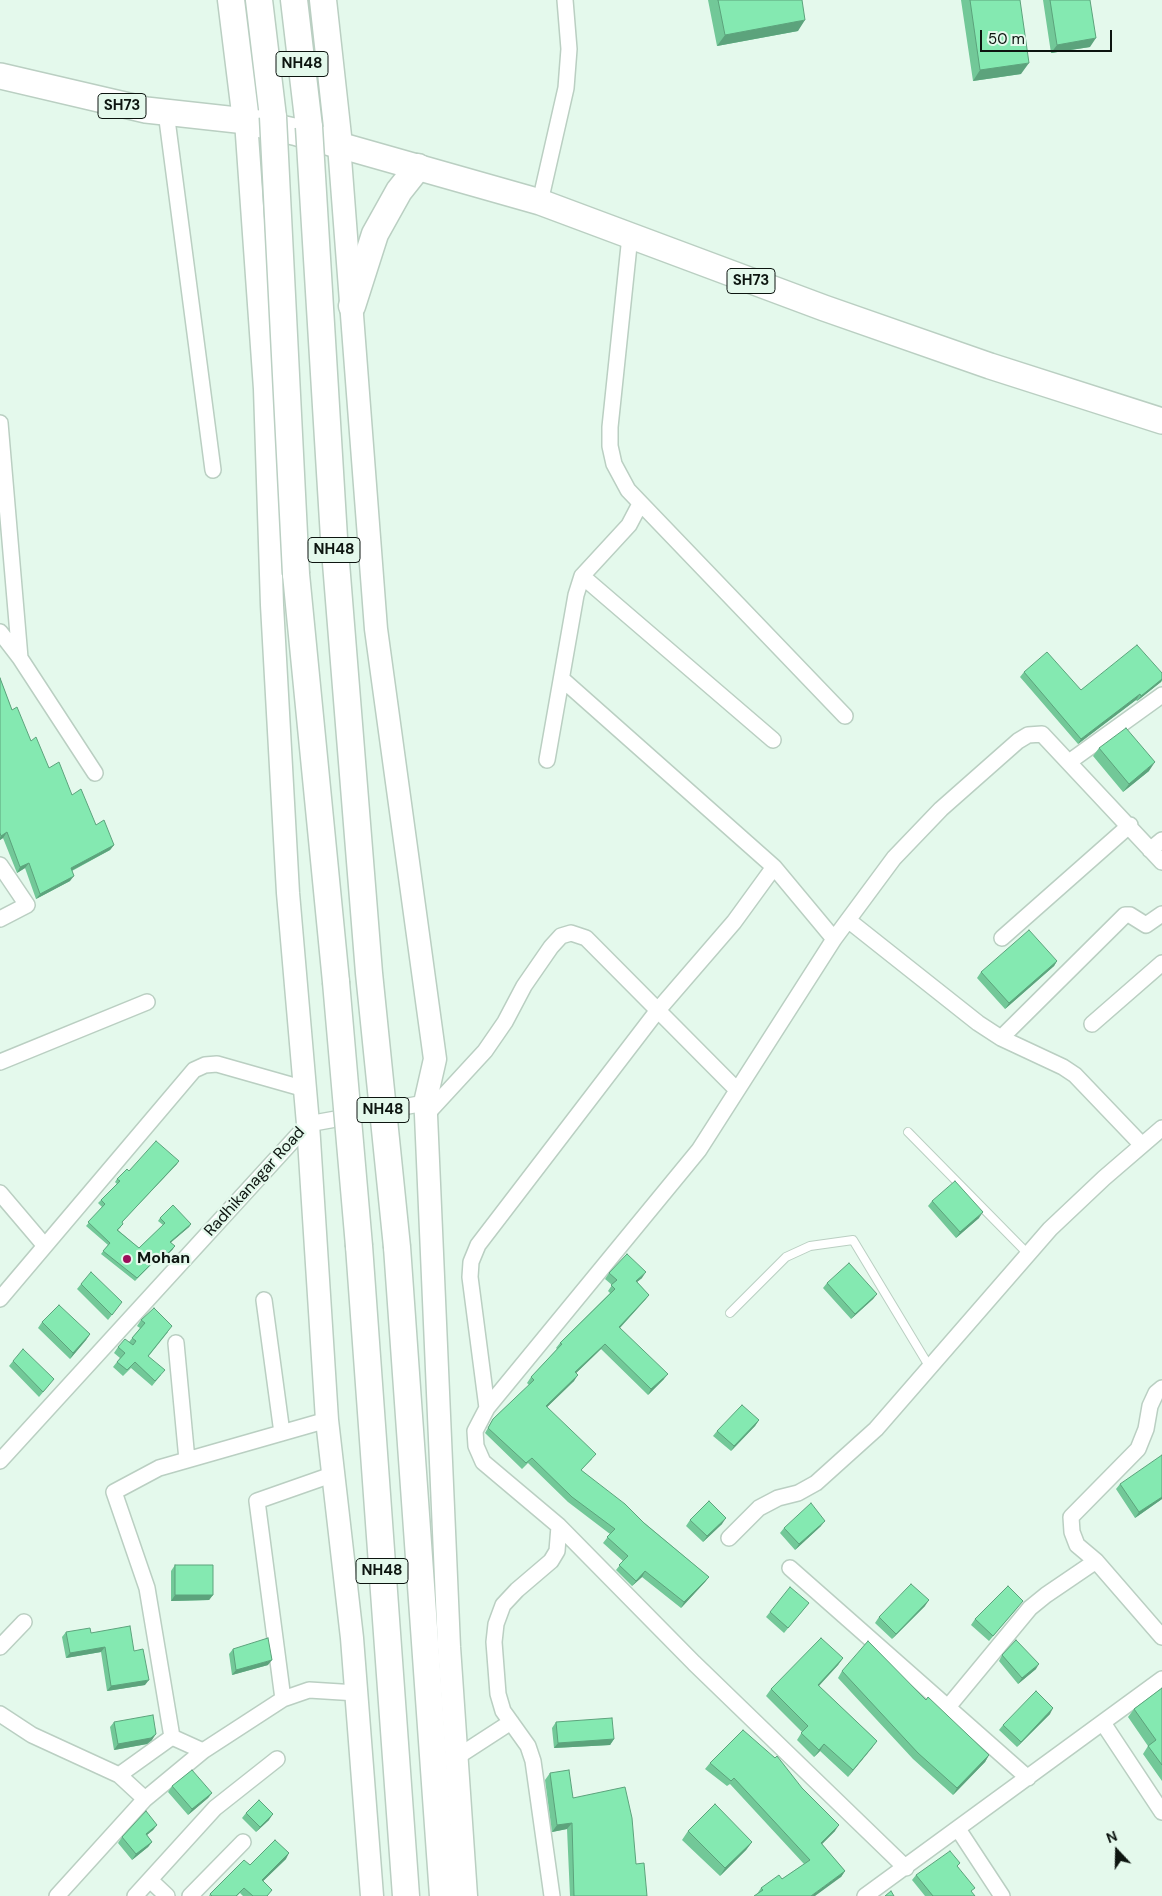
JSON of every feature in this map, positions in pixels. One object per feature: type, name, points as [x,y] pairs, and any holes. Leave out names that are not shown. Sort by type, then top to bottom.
[{"type":"highway","points":[[231,0],[246,121]]},
{"type":"highway","name":"NH48","points":[[259,0],[273,117],[296,574],[334,964],[357,1227],[406,1896]]},
{"type":"highway","name":"NH48","points":[[294,0],[309,127],[334,538],[369,972],[397,1247],[443,1896]]},
{"type":"highway","points":[[322,0],[339,145]]},
{"type":"highway","name":"SH73","points":[[246,121],[296,132],[339,145]]},
{"type":"highway","points":[[352,306],[374,234],[399,191],[418,167]]},
{"type":"main road","name":"SH73","points":[[2,82],[107,103],[246,121]]},
{"type":"main road","points":[[246,121],[265,389],[272,605],[288,883],[308,1124],[327,1420],[357,1693],[372,1896]]},
{"type":"main road","name":"SH73","points":[[339,145],[540,202],[824,308],[990,366],[1162,421]]},
{"type":"main road","points":[[339,145],[376,630],[435,1059],[426,1109],[449,1647],[466,1896]]},
{"type":"street","points":[[540,202],[566,88],[569,49],[565,0]]},
{"type":"street","points":[[166,112],[213,470]]},
{"type":"street","points":[[630,236],[610,446],[614,464],[628,490],[640,504],[845,716]]},
{"type":"street","points":[[0,422],[20,658]]},
{"type":"street","points":[[546,760],[576,595],[582,576],[629,525],[640,504]]},
{"type":"street","points":[[582,576],[773,740]]},
{"type":"street","points":[[0,632],[20,658],[95,773]]},
{"type":"street","points":[[562,679],[774,867],[834,939]]},
{"type":"street","points":[[1069,762],[1162,695]]},
{"type":"street","points":[[906,1868],[694,1663],[560,1526],[483,1462],[476,1446],[475,1431],[487,1408],[699,1150],[834,939],[894,858],[941,809],[1018,741],[1028,734],[1042,734],[1130,825],[1162,862]]},
{"type":"street","points":[[1002,938],[1130,825]]},
{"type":"street","points":[[1150,850],[1162,840]]},
{"type":"street","points":[[0,864],[28,905],[0,919]]},
{"type":"street","points":[[487,1408],[470,1277],[471,1262],[478,1244],[658,1010],[734,922],[774,867]]},
{"type":"street","points":[[1001,1038],[1125,915],[1130,915],[1146,925],[1162,914]]},
{"type":"street","points":[[848,920],[1001,1038],[1063,1067],[1075,1075],[1142,1145]]},
{"type":"street","points":[[426,1109],[485,1051],[506,1022],[524,986],[551,947],[561,936],[571,932],[586,938],[737,1090]]},
{"type":"street","points":[[1092,1024],[1162,962]]},
{"type":"street","points":[[0,1062],[147,1002]]},
{"type":"street","points":[[0,1299],[194,1070],[206,1065],[217,1064],[305,1089]]},
{"type":"street","name":"Radhikanagar Road","points":[[0,1461],[308,1124],[426,1109]]},
{"type":"street","points":[[729,1538],[760,1508],[778,1498],[798,1493],[816,1483],[876,1429],[1028,1254],[1104,1178],[1162,1128]]},
{"type":"street","points":[[0,1193],[46,1246]]},
{"type":"street","points":[[264,1300],[282,1433]]},
{"type":"street","points":[[176,1343],[187,1460]]},
{"type":"street","points":[[1162,1388],[1156,1393],[1150,1406],[1146,1428],[1138,1449],[1071,1517],[1072,1532],[1077,1545],[1096,1560],[1162,1637]]},
{"type":"street","points":[[172,1736],[147,1588],[114,1492],[159,1468],[327,1420]]},
{"type":"street","points":[[283,1699],[257,1501],[334,1474]]},
{"type":"street","points":[[552,1896],[533,1761],[528,1746],[503,1711],[498,1694],[494,1642],[496,1624],[503,1605],[517,1590],[551,1561],[557,1551],[560,1526]]},
{"type":"street","points":[[948,1708],[1030,1608],[1096,1560]]},
{"type":"street","points":[[790,1568],[1028,1778]]},
{"type":"street","points":[[0,1647],[24,1622]]},
{"type":"street","points":[[865,1896],[906,1868],[1162,1679]]},
{"type":"street","points":[[57,1896],[145,1799],[202,1751],[283,1699],[309,1690],[357,1693]]},
{"type":"street","points":[[0,1714],[32,1735],[118,1775],[145,1799]]},
{"type":"street","points":[[456,1757],[511,1722]]},
{"type":"street","points":[[1103,1723],[1162,1812]]},
{"type":"street","points":[[172,1736],[202,1751]]},
{"type":"street","points":[[118,1775],[172,1736]]},
{"type":"street","points":[[135,1896],[215,1808],[277,1759]]},
{"type":"street","points":[[958,1829],[1002,1896]]},
{"type":"street","points":[[190,1896],[243,1842]]},
{"type":"street","points":[[150,1880],[167,1896]]},
{"type":"lane","points":[[908,1132],[1028,1254]]},
{"type":"lane","points":[[730,1313],[786,1257],[810,1246],[852,1240],[930,1366]]},
{"type":"building","points":[[718,0],[802,0],[805,20],[725,35]]},
{"type":"building","points":[[970,0],[1020,0],[1029,63],[980,70]]},
{"type":"building","points":[[1050,0],[1090,0],[1096,38],[1057,45]]},
{"type":"building","points":[[1137,645],[1162,673],[1162,679],[1081,739],[1024,672],[1047,652],[1081,690]]},
{"type":"building","points":[[0,678],[12,710],[17,707],[31,741],[36,737],[49,768],[59,762],[72,795],[81,789],[96,825],[104,820],[114,845],[71,868],[74,876],[40,894],[29,863],[20,867],[7,832],[1,836],[0,833]]},
{"type":"building","points":[[1126,728],[1155,762],[1129,784],[1099,748]]},
{"type":"building","points":[[1029,930],[1057,961],[1009,1003],[981,972]]},
{"type":"building","points":[[156,1141],[179,1161],[122,1222],[123,1224],[117,1230],[139,1248],[165,1223],[160,1218],[173,1205],[191,1224],[170,1242],[175,1246],[160,1261],[157,1258],[137,1278],[103,1251],[110,1243],[88,1222],[105,1204],[101,1200],[120,1181],[117,1179],[127,1169],[129,1171]]},
{"type":"building","points":[[955,1181],[983,1212],[960,1232],[932,1201]]},
{"type":"building","points":[[627,1254],[646,1272],[636,1281],[649,1295],[619,1327],[668,1374],[651,1389],[605,1344],[575,1372],[578,1375],[546,1406],[596,1454],[581,1470],[625,1504],[644,1523],[709,1577],[684,1602],[645,1571],[636,1581],[619,1565],[628,1556],[607,1537],[615,1529],[572,1497],[532,1458],[526,1463],[488,1428],[493,1419],[534,1380],[531,1377],[562,1344],[560,1343],[615,1289],[611,1285],[617,1280],[609,1273]]},
{"type":"building","points":[[849,1263],[877,1294],[855,1314],[827,1283]]},
{"type":"building","points":[[91,1272],[122,1302],[112,1315],[81,1284]]},
{"type":"building","points":[[59,1305],[90,1334],[73,1353],[42,1322]]},
{"type":"building","points":[[154,1308],[172,1326],[148,1356],[165,1370],[155,1381],[135,1362],[127,1370],[117,1362],[125,1353],[118,1347],[125,1339],[133,1345],[136,1341],[132,1338],[145,1323],[141,1320]]},
{"type":"building","points":[[23,1349],[54,1379],[43,1392],[13,1361]]},
{"type":"building","points":[[742,1405],[759,1420],[734,1446],[717,1431]]},
{"type":"building","points":[[1162,1455],[1162,1497],[1139,1512],[1120,1484]]},
{"type":"building","points":[[709,1501],[726,1518],[707,1536],[690,1520]]},
{"type":"building","points":[[811,1503],[825,1521],[799,1544],[784,1528]]},
{"type":"building","points":[[175,1565],[213,1565],[213,1595],[175,1595]]},
{"type":"building","points":[[911,1584],[929,1600],[896,1634],[879,1617]]},
{"type":"building","points":[[1008,1586],[1023,1601],[993,1636],[975,1619]]},
{"type":"building","points":[[790,1587],[809,1603],[788,1628],[770,1612]]},
{"type":"building","points":[[130,1626],[134,1651],[143,1649],[149,1680],[111,1686],[105,1647],[70,1653],[66,1632],[90,1628],[91,1633]]},
{"type":"building","points":[[268,1638],[272,1660],[236,1670],[233,1649]]},
{"type":"building","points":[[821,1638],[843,1658],[818,1685],[877,1741],[853,1770],[824,1744],[819,1750],[801,1733],[808,1726],[771,1689]]},
{"type":"building","points":[[1016,1640],[1039,1664],[1022,1678],[1002,1655]]},
{"type":"building","points":[[868,1641],[926,1700],[928,1697],[989,1755],[957,1788],[918,1753],[842,1671]]},
{"type":"building","points":[[1162,1688],[1162,1765],[1148,1746],[1156,1740],[1134,1709]]},
{"type":"building","points":[[1036,1691],[1053,1708],[1021,1742],[1003,1725]]},
{"type":"building","points":[[153,1715],[156,1734],[151,1738],[118,1744],[114,1722]]},
{"type":"building","points":[[612,1718],[614,1739],[558,1743],[556,1722]]},
{"type":"building","points":[[743,1730],[775,1758],[777,1756],[802,1788],[839,1825],[821,1843],[845,1871],[811,1896],[754,1896],[763,1890],[761,1888],[779,1875],[782,1879],[810,1860],[734,1778],[731,1781],[710,1763]]},
{"type":"building","points":[[192,1770],[212,1793],[192,1809],[172,1786]]},
{"type":"building","points":[[569,1770],[573,1798],[625,1787],[632,1818],[636,1864],[644,1863],[647,1896],[574,1896],[572,1823],[557,1825],[550,1773]]},
{"type":"building","points":[[259,1800],[273,1814],[260,1827],[246,1813]]},
{"type":"building","points":[[715,1804],[752,1842],[725,1868],[688,1831]]},
{"type":"building","points":[[146,1811],[157,1825],[146,1834],[152,1842],[136,1854],[122,1837]]},
{"type":"building","points":[[275,1840],[289,1853],[262,1880],[272,1890],[267,1896],[253,1896],[244,1888],[236,1896],[212,1896],[210,1894],[244,1860],[250,1865]]},
{"type":"building","points":[[950,1851],[960,1863],[957,1866],[975,1888],[971,1891],[975,1896],[933,1896],[916,1875]]},
{"type":"building","points":[[891,1891],[894,1896],[885,1896]]},
{"type":"place","name":"Mohan","points":[[127,1259]]}]
